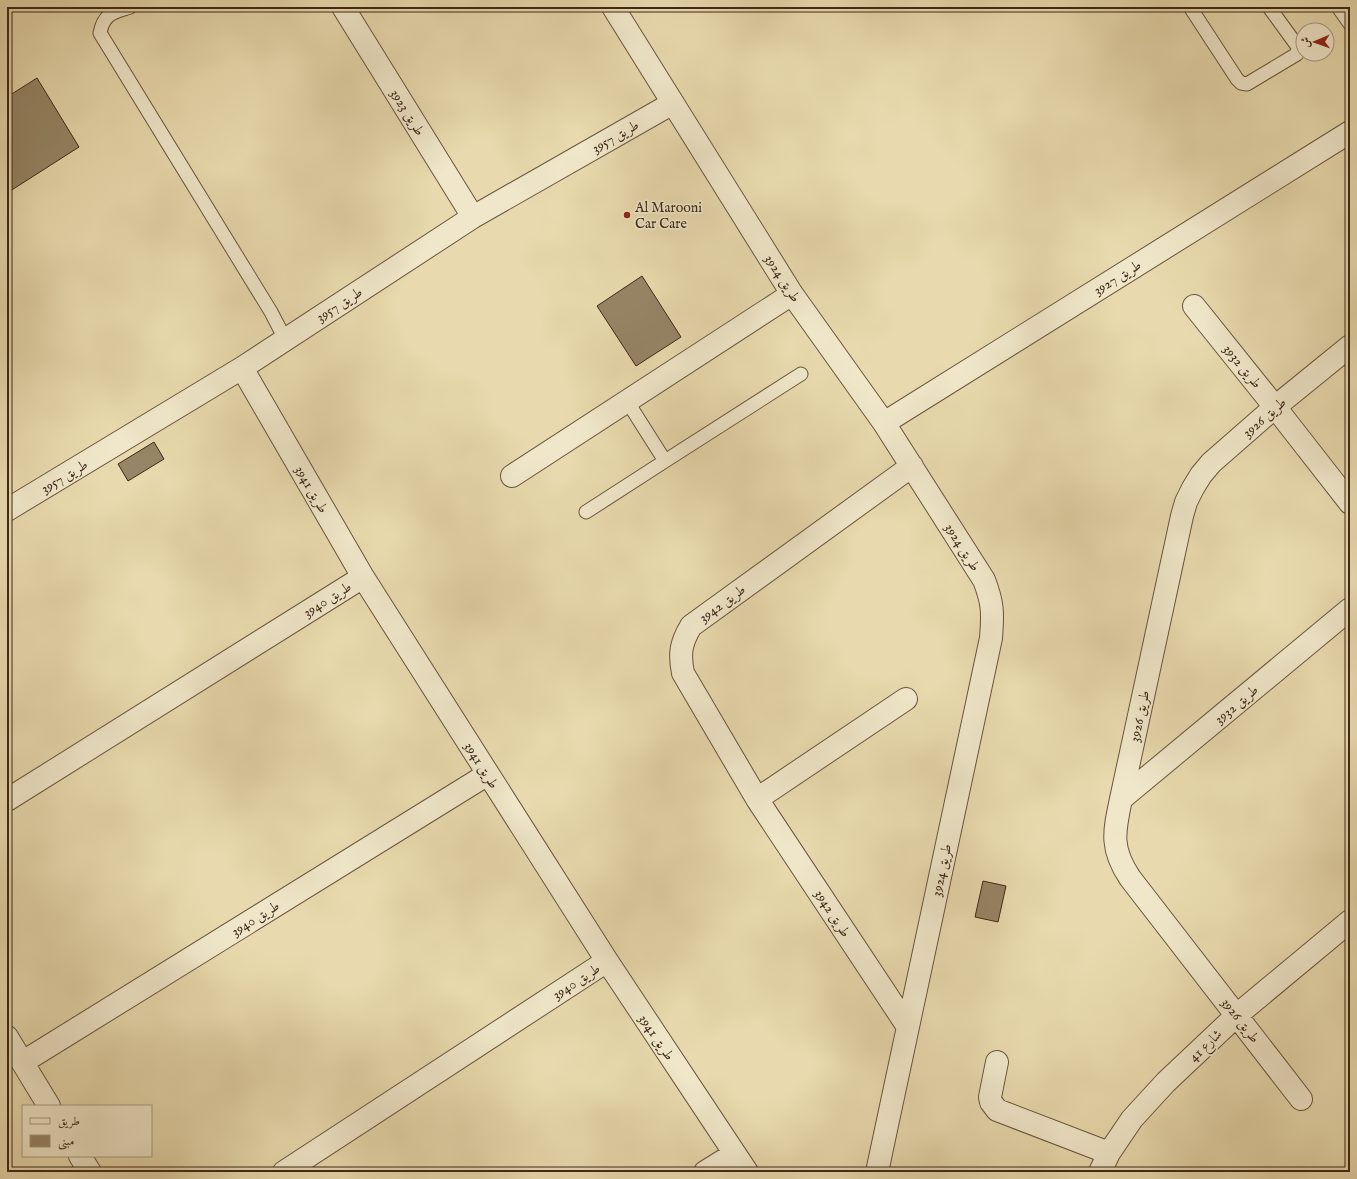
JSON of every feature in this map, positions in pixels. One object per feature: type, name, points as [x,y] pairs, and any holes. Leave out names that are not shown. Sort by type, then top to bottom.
[{"type":"street","name":"طريق 3923","points":[[343,7],[473,217]]},
{"type":"street","name":"طريق 3924","points":[[612,7],[792,294],[884,423],[984,580],[991,596],[993,615],[989,646],[877,1172]]},
{"type":"street","name":"طريق 3957","points":[[7,510],[242,368],[473,217],[673,103]]},
{"type":"street","name":"طريق 3927","points":[[884,423],[1350,132]]},
{"type":"street","points":[[512,476],[792,294]]},
{"type":"street","name":"طريق 3932","points":[[1194,306],[1350,503]]},
{"type":"street","name":"طريق 3926","points":[[1301,1099],[1130,878],[1122,866],[1117,853],[1115,839],[1121,799],[1186,502],[1201,475],[1211,463],[1275,407],[1350,346]]},
{"type":"street","name":"طريق 3941","points":[[242,368],[363,576],[607,961],[747,1172]]},
{"type":"street","name":"طريق 3942","points":[[908,1027],[757,799],[683,673],[681,652],[683,639],[690,626],[912,466]]},
{"type":"street","name":"طريق 3940","points":[[7,800],[363,576]]},
{"type":"street","name":"طريق 3932","points":[[1121,799],[1350,609]]},
{"type":"street","points":[[757,799],[906,699]]},
{"type":"street","name":"طريق 3940","points":[[23,1062],[488,774]]},
{"type":"street","name":"شارع 41","points":[[1104,1162],[1132,1119],[1162,1087],[1237,1015],[1350,921]]},
{"type":"street","name":"طريق 3940","points":[[284,1172],[607,961]]},
{"type":"street","points":[[7,1037],[48,1105]]},
{"type":"street","points":[[997,1062],[990,1097],[993,1107],[1104,1162]]},
{"type":"street","points":[[705,1172],[734,1154]]},
{"type":"street","points":[[81,1157],[90,1172]]},
{"type":"lane","points":[[130,7],[110,14],[103,22],[100,33],[270,312],[285,340]]},
{"type":"lane","points":[[1190,7],[1237,79],[1241,83],[1247,84],[1297,54],[1298,48],[1269,7]]},
{"type":"lane","points":[[1338,7],[1350,24]]},
{"type":"lane","points":[[586,512],[800,374]]},
{"type":"lane","points":[[627,401],[665,461]]},
{"type":"building","points":[[37,78],[79,147],[7,193],[7,97]]},
{"type":"building","points":[[642,276],[681,337],[636,366],[597,306]]},
{"type":"building","points":[[154,442],[164,459],[128,481],[118,464]]},
{"type":"building","points":[[983,881],[1006,886],[998,922],[975,917]]},
{"type":"place","name":"Al Marooni Car Care","points":[[627,215]]}]
